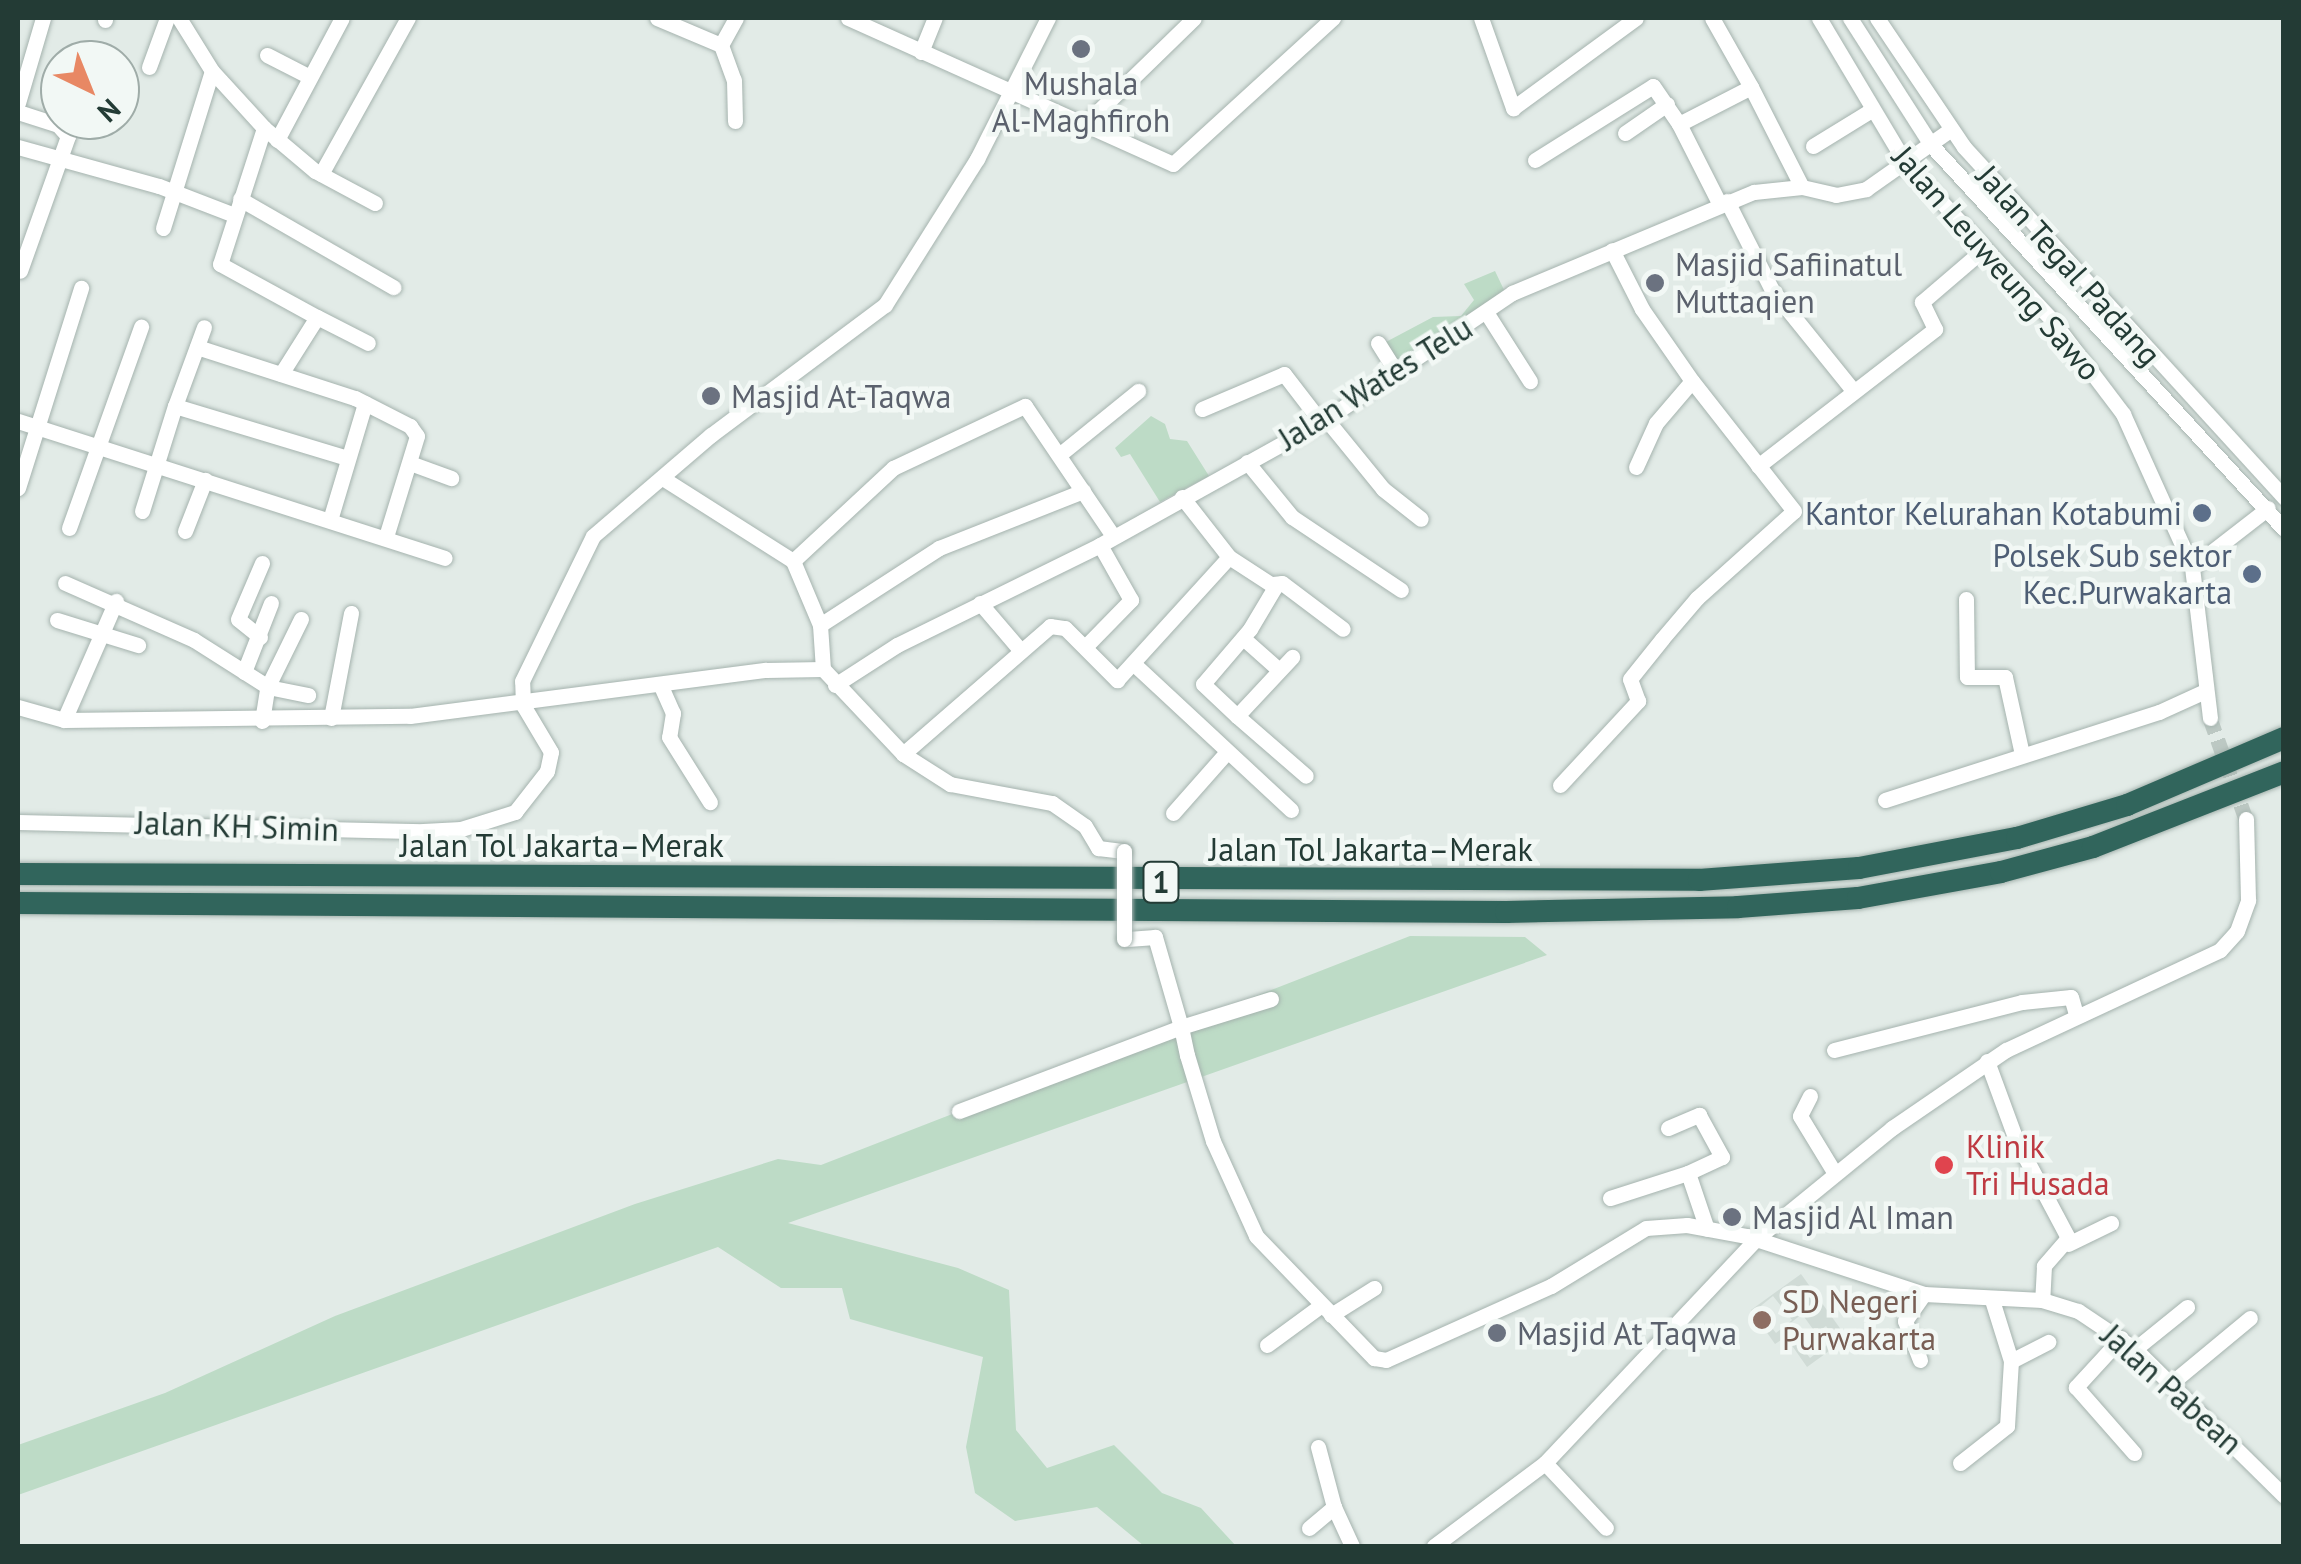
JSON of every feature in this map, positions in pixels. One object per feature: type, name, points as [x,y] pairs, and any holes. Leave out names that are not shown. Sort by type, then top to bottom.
[{"type":"highway","name":"Jalan Tol Jakarta–Merak","points":[[18,874],[1699,880],[1859,868],[2017,838],[2127,805],[2284,738]]},
{"type":"highway","name":"Jalan Tol Jakarta–Merak","points":[[18,903],[1506,912],[1738,907],[1858,898],[2001,872],[2094,847],[2284,772]]},
{"type":"street","points":[[18,103],[43,18]]},
{"type":"street","points":[[149,66],[168,18]]},
{"type":"street","points":[[180,18],[212,70],[264,128],[320,174],[375,204]]},
{"type":"street","points":[[277,140],[339,18]]},
{"type":"street","points":[[320,174],[408,18]]},
{"type":"street","points":[[657,18],[721,46],[734,80],[735,120]]},
{"type":"street","points":[[721,46],[736,18]]},
{"type":"street","points":[[848,18],[1010,96],[1173,164],[1183,162],[1327,19]]},
{"type":"street","points":[[921,52],[935,18]]},
{"type":"street","points":[[523,705],[522,681],[593,536],[738,414],[885,305],[1010,96],[1048,18]]},
{"type":"street","points":[[1084,125],[1194,18]]},
{"type":"street","points":[[1481,18],[1514,108],[1636,18]]},
{"type":"street","points":[[1712,18],[1802,187]]},
{"type":"street","name":"Jalan Leuweung Sawo","points":[[1819,18],[1870,111],[1906,164],[1985,248],[2110,393],[2192,567],[2210,718]]},
{"type":"street","name":"Jalan Tegal Padang","points":[[1850,18],[1932,146],[2216,461],[2284,529]]},
{"type":"street","name":"Jalan Tegal Padang","points":[[1877,18],[1950,130],[2230,447],[2282,497]]},
{"type":"street","points":[[266,55],[310,78]]},
{"type":"street","points":[[163,228],[212,70]]},
{"type":"street","points":[[1535,160],[1653,86],[1679,124],[1772,290],[1852,387]]},
{"type":"street","points":[[1679,124],[1752,87]]},
{"type":"street","points":[[1625,133],[1667,104]]},
{"type":"street","points":[[1813,146],[1870,111]]},
{"type":"street","points":[[18,112],[65,130],[62,156],[18,275]]},
{"type":"street","points":[[264,128],[222,267],[368,343]]},
{"type":"street","name":"Jalan Wates Telu","points":[[835,685],[980,603],[1107,541],[1324,420],[1512,293],[1723,202],[1802,187],[1853,193],[1906,164],[1950,130]]},
{"type":"street","points":[[18,148],[62,156],[237,207],[392,287]]},
{"type":"street","points":[[1758,466],[1852,387],[1935,329],[1922,302],[1985,248]]},
{"type":"street","points":[[1560,785],[1638,701],[1630,679],[1697,598],[1794,511],[1692,381],[1642,309],[1612,250]]},
{"type":"street","points":[[18,488],[80,288]]},
{"type":"street","points":[[1486,312],[1530,381]]},
{"type":"street","points":[[281,374],[317,317]]},
{"type":"street","points":[[70,528],[141,327]]},
{"type":"street","points":[[142,511],[204,327]]},
{"type":"street","points":[[1378,343],[1396,372]]},
{"type":"street","points":[[197,347],[366,403],[414,430],[410,462],[386,537]]},
{"type":"street","points":[[1202,408],[1284,374],[1293,377],[1383,489],[1420,519]]},
{"type":"street","points":[[1636,468],[1656,423],[1692,381]]},
{"type":"street","points":[[1060,454],[1138,391]]},
{"type":"street","points":[[330,520],[366,403]]},
{"type":"street","points":[[176,406],[347,458]]},
{"type":"street","points":[[793,562],[894,468],[1025,406],[1083,491],[1130,600],[1086,647]]},
{"type":"street","points":[[18,421],[445,558]]},
{"type":"street","points":[[2216,461],[2230,447]]},
{"type":"street","points":[[410,462],[452,478]]},
{"type":"street","points":[[1247,462],[1292,516],[1401,590]]},
{"type":"street","points":[[664,478],[793,562],[820,625],[824,668],[835,685],[902,754],[950,784],[1052,803],[1085,826],[1098,848],[1124,851],[1124,938],[1155,936],[1234,1195],[1274,1262],[1325,1310]]},
{"type":"street","points":[[186,530],[205,480]]},
{"type":"street","points":[[820,625],[940,548],[1083,491]]},
{"type":"street","points":[[1182,497],[1228,557],[1274,584],[1282,582],[1343,629]]},
{"type":"street","points":[[2192,567],[2282,497]]},
{"type":"street","points":[[902,754],[1056,625],[1086,647],[1113,680],[1135,665],[1228,557]]},
{"type":"street","points":[[260,637],[238,619],[262,563]]},
{"type":"street","points":[[65,583],[116,600],[268,686],[308,695]]},
{"type":"street","points":[[1274,584],[1242,638],[1203,684],[1306,776]]},
{"type":"street","points":[[1966,599],[1968,678],[2005,677],[2022,754]]},
{"type":"street","points":[[64,720],[116,600]]},
{"type":"street","points":[[244,672],[271,602]]},
{"type":"street","points":[[980,603],[1021,651]]},
{"type":"street","points":[[331,718],[352,612]]},
{"type":"street","points":[[262,720],[268,686],[301,618]]},
{"type":"street","points":[[56,620],[138,646]]},
{"type":"street","points":[[1242,638],[1280,670]]},
{"type":"street","points":[[1238,716],[1292,656]]},
{"type":"street","points":[[1135,665],[1290,810]]},
{"type":"street","points":[[18,707],[64,720],[331,718],[523,705],[660,684],[824,668]]},
{"type":"street","points":[[660,684],[673,713],[668,736],[710,802]]},
{"type":"street","points":[[1885,800],[2159,712],[2205,691]]},
{"type":"street","name":"Jalan KH Simin","points":[[18,822],[423,831],[483,825],[514,812],[548,772],[551,752],[523,705]]},
{"type":"street","points":[[1173,813],[1227,752]]},
{"type":"street","points":[[1434,1546],[1545,1463],[1756,1240],[1834,1172],[1986,1061],[2076,1015],[2182,972],[2229,941],[2250,888],[2246,818]]},
{"type":"street","points":[[1834,1050],[2022,1002],[2071,997],[2076,1015]]},
{"type":"street","points":[[958,1111],[1181,1027],[1271,999]]},
{"type":"street","points":[[1986,1061],[2068,1244]]},
{"type":"street","points":[[1810,1096],[1800,1116],[1834,1172]]},
{"type":"street","points":[[1610,1198],[1688,1173],[1722,1157],[1699,1115],[1668,1128]]},
{"type":"street","points":[[1688,1173],[1707,1229]]},
{"type":"street","points":[[2042,1300],[2044,1266],[2068,1244],[2111,1223]]},
{"type":"street","name":"Jalan Pabean","points":[[1325,1310],[1367,1353],[1386,1360],[1550,1286],[1646,1228],[1707,1229],[1756,1240],[1924,1294],[2042,1300],[2078,1311],[2128,1344],[2284,1496]]},
{"type":"street","points":[[1267,1345],[1325,1310],[1374,1288]]},
{"type":"street","points":[[1920,1360],[1904,1321],[1924,1294]]},
{"type":"street","points":[[1960,1463],[2007,1426],[2011,1361],[1992,1300]]},
{"type":"street","points":[[2134,1453],[2076,1387],[2128,1344],[2188,1307]]},
{"type":"street","points":[[2170,1385],[2250,1318]]},
{"type":"street","points":[[2011,1361],[2048,1342]]},
{"type":"street","points":[[1318,1447],[1334,1507],[1352,1546]]},
{"type":"street","points":[[1545,1463],[1606,1528]]},
{"type":"street","points":[[1309,1528],[1334,1507]]},
{"type":"shaded area","name":"SD Negeri Purwakarta","points":[[1801,1274],[1847,1338],[1807,1367],[1786,1337],[1775,1344],[1751,1310]],"holes":[[[1773,1296],[1792,1320],[1776,1333],[1757,1309]],[[1802,1314],[1815,1332],[1801,1343],[1788,1325]],[[1826,1326],[1835,1339],[1810,1358],[1800,1345]]]},
{"type":"green space","points":[[1495,271],[1505,292],[1397,366],[1384,343],[1433,317],[1461,316],[1474,300],[1464,284]]},
{"type":"green space","points":[[1151,416],[1165,424],[1170,439],[1187,441],[1209,476],[1160,502],[1130,454],[1121,457],[1115,448]]},
{"type":"green space","points":[[1410,936],[1525,937],[1547,955],[788,1223],[958,1268],[1009,1290],[1016,1430],[1047,1468],[1114,1445],[1162,1493],[1201,1508],[1236,1546],[1144,1546],[1097,1507],[1015,1521],[975,1493],[966,1447],[983,1357],[850,1319],[842,1288],[781,1288],[718,1247],[18,1495],[18,1445],[165,1393],[335,1316],[635,1204],[778,1159],[821,1165]]},
{"type":"tunnel","points":[[2210,718],[2246,819]]},
{"type":"place","name":"Mushala Al-Maghfiroh","points":[[1081,49]]},
{"type":"place","name":"Masjid Safiinatul Muttaqien","points":[[1655,283]]},
{"type":"place","name":"Masjid At-Taqwa","points":[[711,396]]},
{"type":"place","name":"Kantor Kelurahan Kotabumi","points":[[2202,513]]},
{"type":"place","name":"Polsek Sub sektor Kec.Purwakarta","points":[[2252,574]]},
{"type":"place","name":"Klinik Tri Husada","points":[[1944,1165]]},
{"type":"place","name":"Masjid Al Iman","points":[[1732,1217]]},
{"type":"place","name":"SD Negeri Purwakarta","points":[[1762,1320]]},
{"type":"place","name":"Masjid At Taqwa","points":[[1497,1333]]}]
